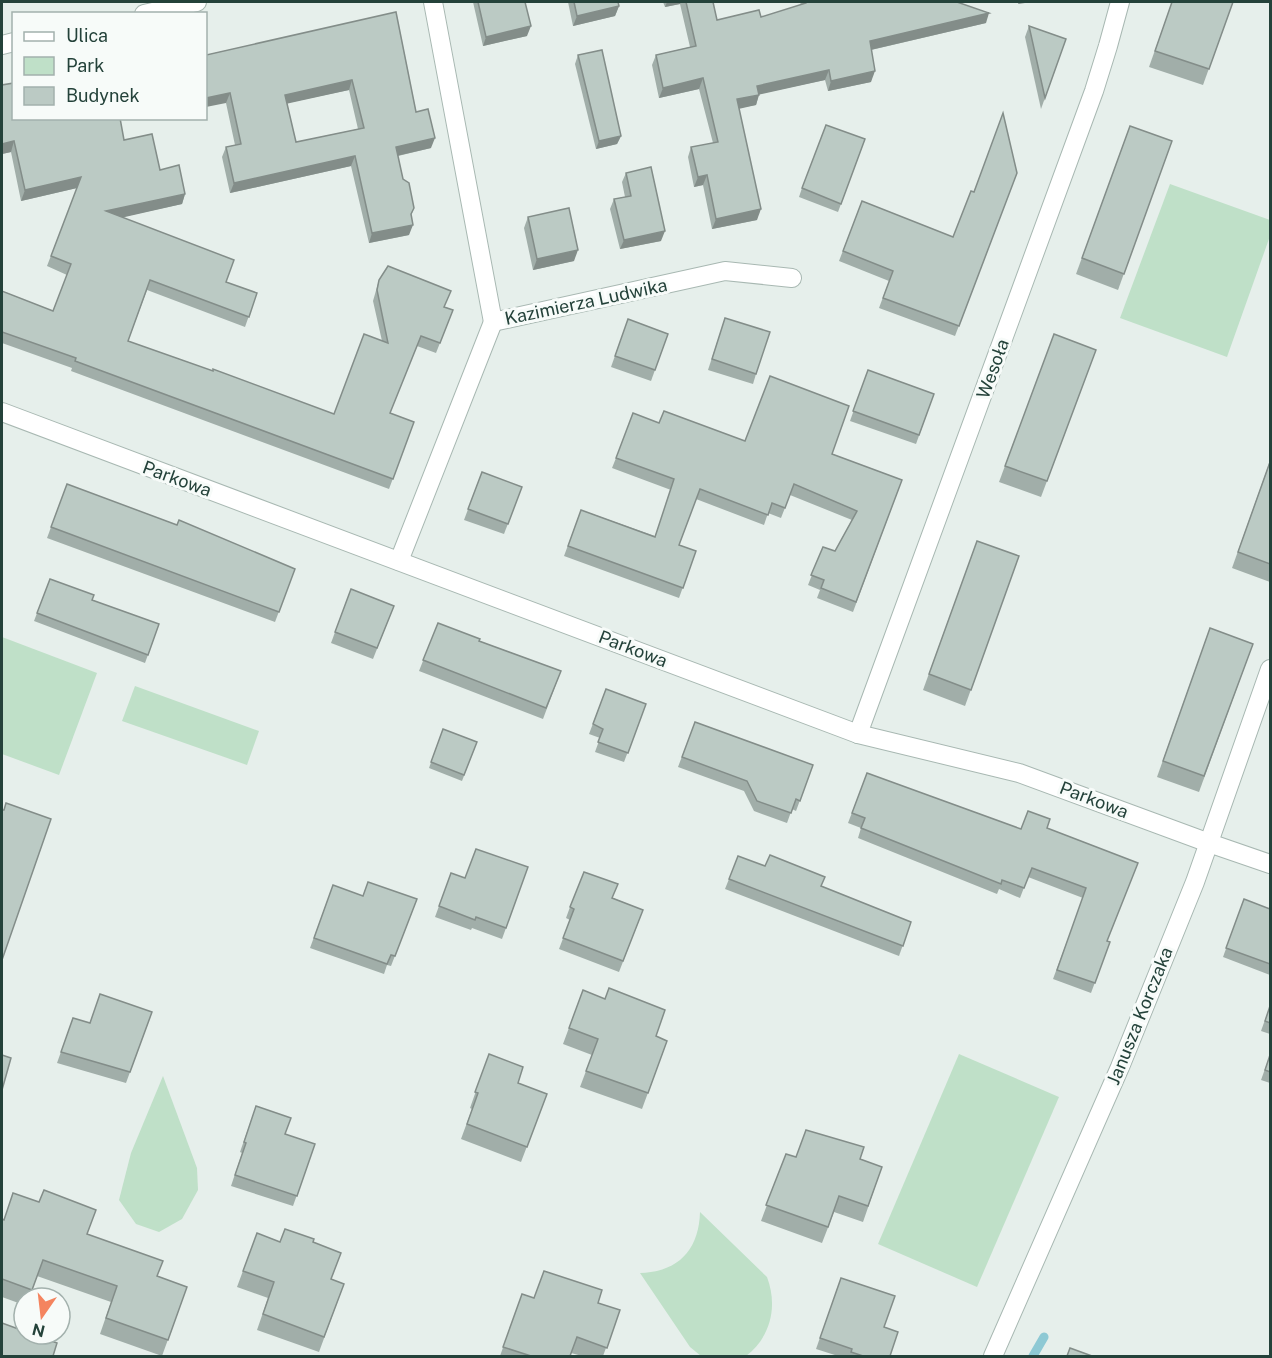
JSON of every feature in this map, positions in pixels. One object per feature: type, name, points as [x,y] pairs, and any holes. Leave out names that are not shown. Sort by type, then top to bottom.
[{"type":"street","points":[[153,12],[197,2]]},
{"type":"street","points":[[433,2],[493,322]]},
{"type":"street","name":"Wesoła","points":[[858,734],[1094,91],[1119,2]]},
{"type":"street","name":"Kazimierza Ludwika","points":[[399,561],[493,322],[726,272],[792,278]]},
{"type":"street","name":"Parkowa","points":[[2,412],[858,734],[1019,773],[1270,864]]},
{"type":"street","name":"Janusza Korczaka","points":[[993,1356],[1120,1067],[1209,843],[1270,669]]},
{"type":"green space","points":[[1170,184],[1270,220],[1270,236],[1227,357],[1120,318]]},
{"type":"green space","points":[[2,637],[97,673],[59,775],[2,754]]},
{"type":"green space","points":[[135,686],[259,731],[247,765],[122,721]]},
{"type":"green space","points":[[959,1054],[1059,1097],[977,1287],[878,1244]]},
{"type":"green space","points":[[163,1076],[197,1168],[198,1190],[182,1219],[159,1232],[136,1224],[119,1200],[131,1153]]},
{"type":"green space","points":[[700,1212],[767,1277],[772,1299],[770,1320],[761,1340],[746,1356],[701,1356],[690,1347],[640,1273],[665,1268],[684,1256],[696,1237]]},
{"type":"building","points":[[478,2],[525,2],[531,26],[486,37]]},
{"type":"building","points":[[574,2],[618,2],[619,6],[577,16]]},
{"type":"building","points":[[686,2],[713,2],[717,20],[759,10],[761,17],[806,2],[957,2],[989,13],[870,41],[875,71],[831,81],[829,70],[757,86],[759,95],[737,99],[761,209],[716,219],[707,175],[698,177],[691,147],[718,142],[703,78],[663,88],[656,55],[696,46]]},
{"type":"building","points":[[1172,2],[1233,2],[1209,69],[1155,51]]},
{"type":"building","points":[[396,12],[416,112],[428,109],[435,138],[396,147],[403,179],[409,183],[414,208],[411,214],[413,225],[372,233],[355,156],[234,183],[226,147],[241,144],[230,93],[207,98],[207,55]],"holes":[[[352,80],[364,128],[296,142],[285,95]]]},
{"type":"building","points":[[1029,26],[1066,39],[1045,98]]},
{"type":"building","points":[[602,50],[621,136],[599,141],[578,55]]},
{"type":"building","points":[[12,83],[12,120],[120,120],[124,140],[152,134],[160,170],[179,165],[185,194],[106,211],[234,260],[226,282],[257,293],[249,317],[150,280],[128,341],[213,371],[213,369],[334,414],[364,334],[388,343],[377,290],[379,280],[388,266],[451,291],[444,307],[453,310],[440,343],[421,336],[390,413],[414,422],[393,479],[2,332],[2,291],[53,311],[71,264],[51,256],[81,177],[25,190],[14,141],[2,144],[2,85]]},
{"type":"building","points":[[1003,113],[1017,173],[959,326],[883,298],[893,271],[843,251],[862,201],[953,237],[971,191],[974,192]]},
{"type":"building","points":[[826,125],[865,139],[841,204],[802,188]]},
{"type":"building","points":[[1130,126],[1172,141],[1124,274],[1082,258]]},
{"type":"building","points":[[651,167],[665,231],[624,240],[614,199],[631,196],[626,173]]},
{"type":"building","points":[[569,208],[578,250],[537,259],[528,217]]},
{"type":"building","points":[[725,318],[770,332],[756,374],[712,359]]},
{"type":"building","points":[[628,319],[668,334],[655,370],[615,356]]},
{"type":"building","points":[[1054,334],[1096,350],[1047,481],[1005,466]]},
{"type":"building","points":[[868,370],[934,394],[919,435],[853,411]]},
{"type":"building","points":[[770,376],[849,406],[832,454],[902,480],[856,602],[821,588],[824,580],[811,575],[823,547],[835,551],[857,511],[794,484],[785,508],[772,503],[768,515],[700,489],[679,545],[696,551],[683,588],[568,546],[581,510],[655,537],[674,479],[616,458],[633,413],[659,423],[664,411],[745,441]]},
{"type":"building","points":[[1270,462],[1270,564],[1238,552]]},
{"type":"building","points":[[482,472],[522,487],[508,524],[468,509]]},
{"type":"building","points":[[67,484],[177,525],[179,520],[295,569],[279,612],[51,527]]},
{"type":"building","points":[[977,541],[1019,556],[971,690],[929,674]]},
{"type":"building","points":[[50,579],[94,595],[92,600],[159,624],[148,655],[37,613]]},
{"type":"building","points":[[351,589],[394,606],[377,648],[335,632]]},
{"type":"building","points":[[438,623],[480,639],[479,641],[561,671],[546,708],[423,660]]},
{"type":"building","points":[[1210,628],[1253,644],[1204,776],[1163,761]]},
{"type":"building","points":[[606,689],[646,704],[628,753],[598,742],[603,729],[593,724]]},
{"type":"building","points":[[695,722],[813,765],[800,801],[796,799],[791,813],[757,801],[747,781],[682,757]]},
{"type":"building","points":[[443,729],[477,742],[464,775],[431,762]]},
{"type":"building","points":[[867,773],[1021,829],[1028,811],[1050,819],[1047,828],[1138,863],[1107,941],[1110,942],[1095,983],[1057,970],[1086,888],[1032,868],[1024,888],[1002,880],[1001,884],[861,828],[865,818],[852,813]]},
{"type":"building","points":[[6,803],[51,819],[2,960],[2,810]]},
{"type":"building","points":[[476,849],[528,867],[506,928],[476,917],[475,920],[439,906],[451,873],[465,878]]},
{"type":"building","points":[[770,855],[825,877],[821,886],[911,922],[903,946],[729,879],[738,856],[765,866]]},
{"type":"building","points":[[584,872],[618,884],[612,898],[643,910],[623,961],[563,938],[574,909],[570,907]]},
{"type":"building","points":[[368,882],[417,899],[395,956],[391,955],[387,964],[314,938],[333,885],[363,896]]},
{"type":"building","points":[[1244,899],[1270,909],[1270,964],[1226,948]]},
{"type":"building","points":[[609,988],[665,1010],[656,1036],[667,1041],[648,1093],[586,1071],[598,1039],[569,1028],[583,990],[605,999]]},
{"type":"building","points":[[100,994],[152,1012],[130,1072],[61,1052],[73,1018],[90,1023]]},
{"type":"building","points":[[1270,1006],[1270,1023],[1265,1021]]},
{"type":"building","points":[[489,1054],[523,1067],[518,1083],[547,1094],[527,1147],[467,1124],[478,1093],[475,1092]]},
{"type":"building","points":[[2,1055],[11,1058],[2,1090]]},
{"type":"building","points":[[1270,1055],[1270,1072],[1265,1070]]},
{"type":"building","points":[[256,1106],[291,1118],[285,1134],[315,1144],[297,1196],[235,1175]]},
{"type":"building","points":[[806,1130],[864,1147],[860,1159],[882,1167],[868,1206],[839,1196],[828,1227],[766,1205],[786,1154],[796,1157]]},
{"type":"building","points":[[44,1190],[96,1210],[87,1234],[163,1261],[157,1276],[187,1287],[168,1340],[106,1318],[117,1286],[43,1260],[33,1286],[21,1286],[2,1279],[2,1219],[4,1220],[13,1193],[39,1202]]},
{"type":"building","points":[[285,1229],[314,1239],[313,1242],[341,1253],[331,1279],[344,1284],[324,1337],[263,1314],[274,1282],[243,1271],[257,1233],[280,1242]]},
{"type":"building","points":[[544,1271],[602,1290],[598,1303],[620,1310],[607,1348],[577,1337],[570,1356],[531,1356],[503,1347],[522,1294],[534,1298]]},
{"type":"building","points":[[841,1278],[895,1296],[884,1327],[898,1332],[890,1356],[863,1356],[851,1352],[852,1349],[820,1338]]},
{"type":"building","points":[[2,1323],[12,1327],[12,1346],[56,1346],[53,1356],[2,1356]]},
{"type":"building","points":[[1070,1348],[1092,1356],[1067,1356]]},
{"type":"waterway","points":[[1033,1356],[1044,1337]]}]
